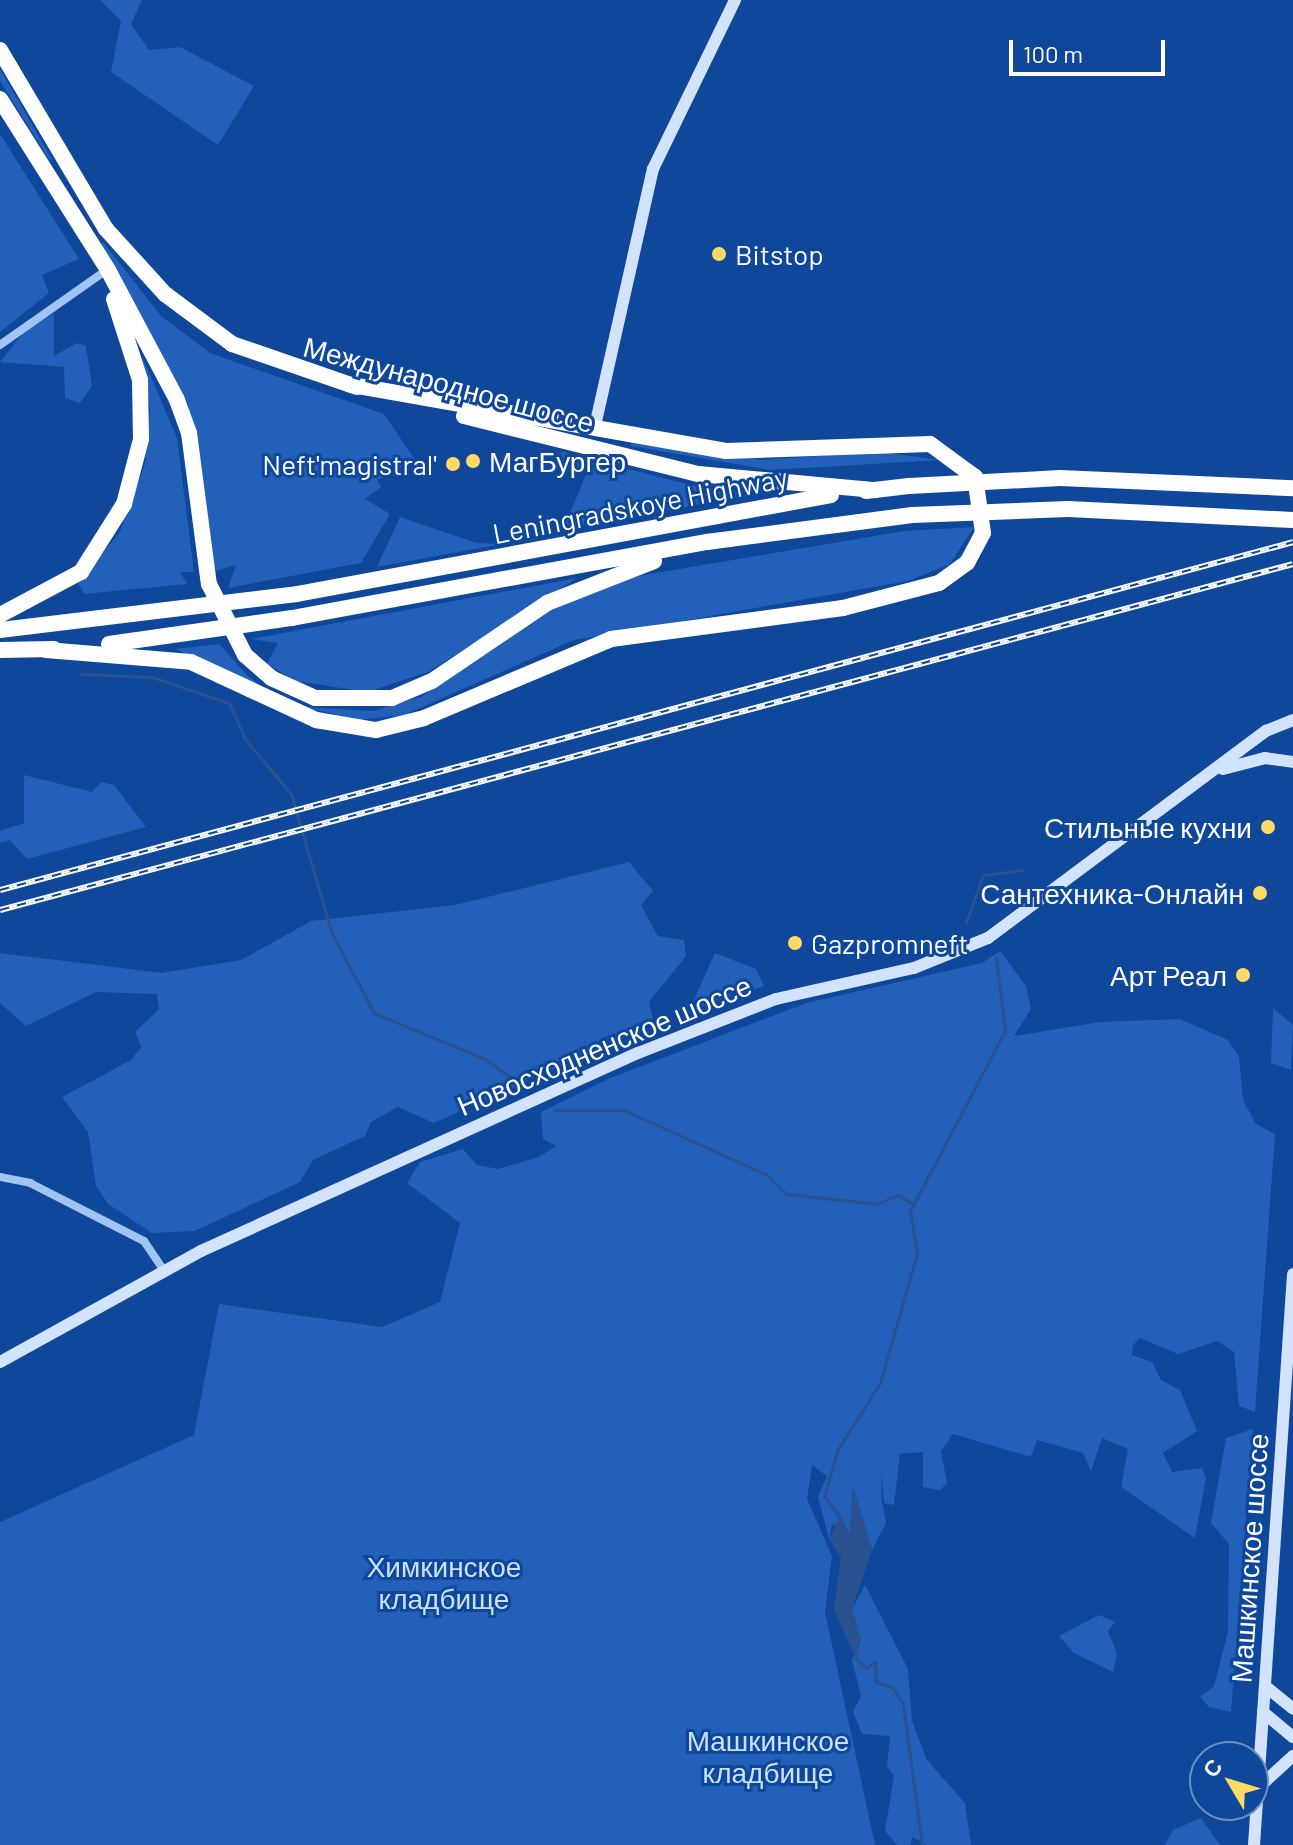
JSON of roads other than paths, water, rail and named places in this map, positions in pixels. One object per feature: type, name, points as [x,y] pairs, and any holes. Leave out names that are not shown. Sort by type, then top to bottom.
[{"type":"highway","name":"Международное шоссе","points":[[0,50],[106,229],[146,276],[232,344],[350,385],[698,474],[875,490]]},
{"type":"highway","points":[[0,99],[92,246],[189,433],[209,584],[245,655],[271,678],[315,698],[392,698],[432,681],[547,603],[603,576],[751,538]]},
{"type":"highway","points":[[0,615],[81,572],[114,528],[135,475],[140,380],[92,246]]},
{"type":"highway","points":[[46,650],[191,662],[316,720],[376,730],[424,718],[611,639],[843,608],[939,583],[967,563],[983,533],[975,477],[930,444],[771,454],[350,385]]},
{"type":"highway","name":"Leningradskoye Highway","points":[[0,630],[297,594],[909,486],[1060,478],[1293,488]]},
{"type":"highway","name":"Leningradskoye Highway","points":[[0,650],[46,650],[292,618],[751,538],[912,515],[1068,509],[1293,520]]},
{"type":"main road","points":[[595,426],[653,169],[735,0]]},
{"type":"main road","name":"Новосходненское шоссе","points":[[0,1362],[163,1269],[713,1023],[776,999],[957,953],[1013,923],[1217,772],[1266,731],[1293,720]]},
{"type":"main road","name":"Новосходненское шоссе","points":[[1217,772],[1265,758],[1293,762]]},
{"type":"main road","name":"Машкинское шоссе","points":[[1261,1741],[1293,1274]]},
{"type":"main road","points":[[1265,1686],[1293,1709]]},
{"type":"main road","points":[[1263,1712],[1293,1737]]},
{"type":"main road","points":[[1269,1773],[1272,1768],[1293,1756]]},
{"type":"main road","name":"Машкинское шоссе","points":[[1254,1845],[1256,1821]]},
{"type":"street","points":[[0,345],[101,274]]},
{"type":"street","points":[[0,1177],[30,1183],[144,1241],[163,1269]]},
{"type":"waterway","points":[[81,674],[152,677],[229,703],[245,739],[291,794],[332,934],[374,1013],[485,1059],[523,1086]]},
{"type":"waterway","points":[[966,922],[983,875],[1023,870]]},
{"type":"waterway","points":[[840,1517],[824,1496],[838,1449],[880,1383],[917,1253],[910,1211],[1005,1031],[996,958]]},
{"type":"waterway","points":[[554,1110],[624,1110],[767,1175],[787,1194],[877,1204],[897,1195],[914,1204]]},
{"type":"waterway","points":[[855,1658],[866,1668],[875,1662],[876,1682],[892,1687],[903,1704],[922,1845]]},
{"type":"railway","points":[[0,890],[1293,542]]},
{"type":"railway","points":[[0,910],[1293,564]]},
{"type":"place","name":"Bitstop","points":[[719,254]]},
{"type":"place","name":"МагБургер","points":[[473,461]]},
{"type":"place","name":"Neft'magistral'","points":[[453,464]]},
{"type":"place","name":"Стильные кухни","points":[[1268,827]]},
{"type":"place","name":"Сантехника-Онлайн","points":[[1260,893]]},
{"type":"place","name":"Gazpromneft","points":[[795,943]]},
{"type":"place","name":"Арт Реал","points":[[1243,975]]},
{"type":"park label","name":"Химкинское кладбище","points":[[444,1582]]},
{"type":"park label","name":"Машкинское кладбище","points":[[768,1756]]}]
